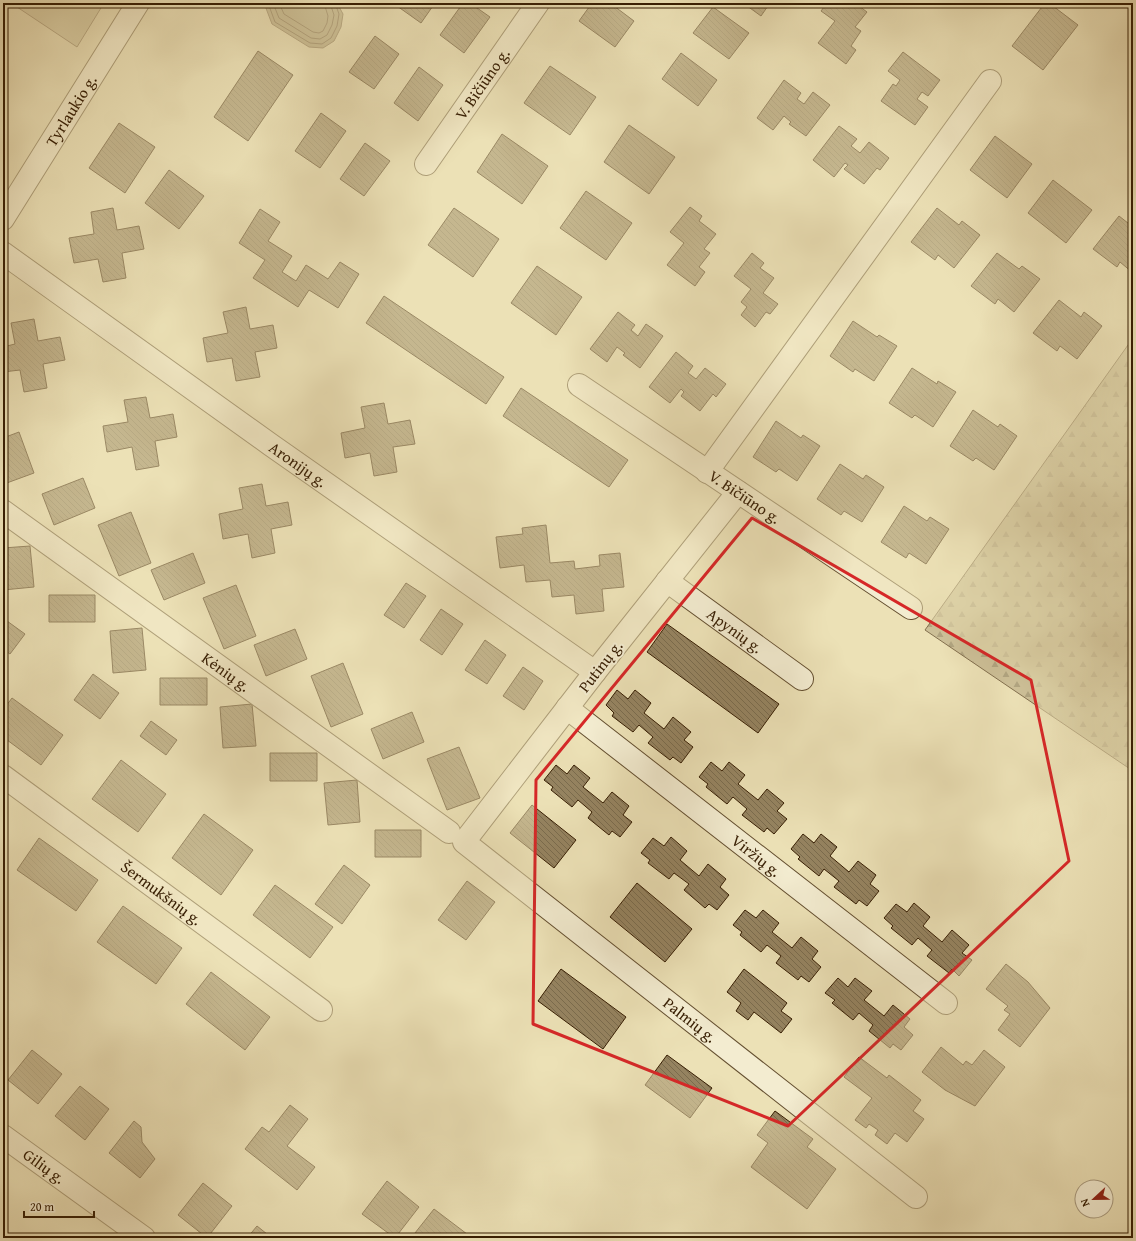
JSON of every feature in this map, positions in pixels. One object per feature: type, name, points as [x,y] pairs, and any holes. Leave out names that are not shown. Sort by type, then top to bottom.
[{"type":"street","name":"Tyrlaukio g.","points":[[3,219],[138,3]]},
{"type":"street","name":"V. Bičiūno g.","points":[[426,164],[538,3]]},
{"type":"street","points":[[708,472],[990,81]]},
{"type":"street","name":"Aronijų g.","points":[[3,253],[271,445],[595,672]]},
{"type":"street","name":"V. Bičiūno g.","points":[[579,385],[911,608]]},
{"type":"street","name":"Putinų g.","points":[[457,837],[567,708],[738,492]]},
{"type":"street","name":"Kėnių g.","points":[[3,511],[457,837]]},
{"type":"street","name":"Apynių g.","points":[[667,581],[802,679]]},
{"type":"street","name":"Viržių g.","points":[[567,708],[946,1003]]},
{"type":"street","name":"Šermukšnių g.","points":[[3,776],[320,1010]]},
{"type":"street","name":"Palmių g.","points":[[457,837],[916,1198]]},
{"type":"street","name":"Gilių g.","points":[[3,1136],[144,1238]]},
{"type":"highlighted area","points":[[752,518],[1031,680],[1069,861],[788,1126],[533,1024],[536,780]]},
{"type":"green space","points":[[11,3],[104,3],[77,47]]},
{"type":"green space","points":[[1133,338],[1133,771],[925,630]]},
{"type":"water","points":[[264,3],[337,3],[343,14],[341,27],[334,41],[323,48],[309,47],[272,24]]},
{"type":"building","points":[[399,3],[435,3],[421,23],[397,6]]},
{"type":"building","points":[[463,3],[470,3],[490,17],[464,53],[440,35]]},
{"type":"building","points":[[592,3],[610,3],[634,21],[615,47],[579,21]]},
{"type":"building","points":[[743,3],[770,3],[761,16]]},
{"type":"building","points":[[827,3],[855,3],[867,12],[855,27],[861,31],[851,46],[856,50],[846,64],[818,43],[835,21],[821,11]]},
{"type":"building","points":[[1045,3],[1049,3],[1078,25],[1043,70],[1012,46]]},
{"type":"building","points":[[713,7],[749,33],[729,59],[693,33]]},
{"type":"building","points":[[375,36],[399,54],[374,89],[349,72]]},
{"type":"building","points":[[258,51],[293,75],[248,141],[214,117]]},
{"type":"building","points":[[903,52],[940,80],[928,96],[922,92],[917,99],[928,107],[915,125],[881,101],[893,84],[896,86],[900,80],[888,71]]},
{"type":"building","points":[[681,53],[717,80],[698,106],[662,79]]},
{"type":"building","points":[[550,66],[596,97],[570,135],[524,103]]},
{"type":"building","points":[[419,67],[443,85],[418,121],[394,103]]},
{"type":"building","points":[[784,80],[801,93],[797,99],[804,104],[813,92],[830,105],[806,136],[789,124],[791,122],[784,116],[773,130],[757,118]]},
{"type":"building","points":[[321,113],[346,131],[320,168],[295,151]]},
{"type":"building","points":[[119,123],[155,147],[125,193],[89,168]]},
{"type":"building","points":[[629,125],[675,157],[649,194],[604,162]]},
{"type":"building","points":[[839,126],[857,139],[851,146],[860,153],[869,142],[889,158],[880,170],[877,168],[864,184],[844,169],[848,165],[845,163],[834,177],[813,160]]},
{"type":"building","points":[[502,134],[548,166],[522,204],[477,172]]},
{"type":"building","points":[[995,136],[1032,164],[1007,198],[970,170]]},
{"type":"building","points":[[365,143],[390,161],[364,196],[340,179]]},
{"type":"building","points":[[169,170],[204,196],[179,229],[145,203]]},
{"type":"building","points":[[1053,180],[1092,210],[1066,243],[1028,213]]},
{"type":"building","points":[[586,191],[632,223],[606,260],[560,228]]},
{"type":"building","points":[[690,207],[702,216],[699,221],[716,234],[704,249],[710,253],[699,267],[705,272],[695,286],[667,265],[684,243],[670,232]]},
{"type":"building","points":[[113,208],[117,230],[139,226],[144,249],[122,253],[126,278],[103,282],[98,259],[74,263],[69,238],[94,234],[91,212]]},
{"type":"building","points":[[454,208],[499,239],[473,277],[428,245]]},
{"type":"building","points":[[937,208],[959,225],[962,221],[980,235],[954,268],[938,255],[935,260],[911,242]]},
{"type":"building","points":[[260,209],[280,222],[268,241],[292,256],[282,272],[296,281],[306,265],[328,279],[340,262],[359,274],[338,308],[309,290],[298,307],[253,278],[265,260],[239,243]]},
{"type":"building","points":[[1119,216],[1133,227],[1133,273],[1120,262],[1117,267],[1093,249]]},
{"type":"building","points":[[752,253],[764,263],[760,268],[774,278],[763,293],[778,304],[770,314],[766,312],[755,327],[741,315],[747,307],[741,302],[751,289],[734,276]]},
{"type":"building","points":[[997,253],[1019,269],[1022,266],[1040,279],[1014,312],[998,299],[995,304],[971,286]]},
{"type":"building","points":[[537,266],[582,297],[556,335],[511,303]]},
{"type":"building","points":[[384,296],[504,377],[486,404],[366,323]]},
{"type":"building","points":[[1059,300],[1081,317],[1084,312],[1102,326],[1077,359],[1060,346],[1057,351],[1033,333]]},
{"type":"building","points":[[246,307],[250,329],[273,325],[277,348],[255,352],[260,377],[236,381],[232,358],[207,362],[203,338],[228,333],[223,312]]},
{"type":"building","points":[[618,312],[635,325],[631,330],[638,336],[646,324],[663,336],[640,368],[623,355],[625,353],[617,347],[607,362],[590,349]]},
{"type":"building","points":[[34,319],[38,341],[60,337],[65,360],[43,364],[47,388],[24,392],[20,370],[3,372],[3,347],[15,344],[11,323]]},
{"type":"building","points":[[853,321],[877,337],[879,335],[897,346],[874,381],[855,369],[853,372],[830,356]]},
{"type":"building","points":[[676,352],[693,366],[688,373],[696,379],[705,368],[726,384],[716,397],[713,394],[700,411],[681,396],[684,392],[681,389],[670,403],[649,387]]},
{"type":"building","points":[[912,368],[937,384],[938,381],[956,392],[933,427],[915,415],[912,418],[889,403]]},
{"type":"building","points":[[521,388],[628,460],[609,487],[503,416]]},
{"type":"building","points":[[146,397],[150,418],[173,414],[177,437],[155,441],[159,466],[136,470],[132,447],[107,452],[103,426],[128,422],[124,400]]},
{"type":"building","points":[[384,403],[388,424],[410,420],[415,444],[393,447],[397,472],[374,476],[370,453],[345,458],[341,433],[365,428],[361,407]]},
{"type":"building","points":[[973,410],[998,427],[1000,424],[1017,436],[994,470],[976,458],[973,461],[950,446]]},
{"type":"building","points":[[776,421],[801,438],[803,435],[820,446],[797,481],[779,469],[776,472],[753,457]]},
{"type":"building","points":[[19,432],[34,473],[4,484],[3,438]]},
{"type":"building","points":[[840,464],[863,479],[866,475],[884,487],[862,522],[844,511],[841,515],[817,499]]},
{"type":"building","points":[[83,478],[95,508],[54,525],[42,494]]},
{"type":"building","points":[[262,484],[266,506],[288,502],[292,525],[271,529],[275,553],[252,558],[248,534],[223,539],[219,514],[243,509],[239,488]]},
{"type":"building","points":[[904,506],[927,521],[930,517],[949,529],[926,564],[909,553],[906,558],[881,542]]},
{"type":"building","points":[[131,512],[151,563],[119,576],[98,525]]},
{"type":"building","points":[[546,525],[550,563],[574,561],[575,569],[600,566],[599,555],[620,553],[624,587],[602,589],[604,611],[576,614],[574,595],[552,597],[550,580],[526,582],[524,565],[500,568],[496,537],[523,534],[522,528]]},
{"type":"building","points":[[30,546],[34,587],[3,590],[3,548]]},
{"type":"building","points":[[193,553],[205,583],[164,600],[151,570]]},
{"type":"building","points":[[406,583],[426,596],[404,628],[384,615]]},
{"type":"building","points":[[236,585],[256,636],[224,649],[203,598]]},
{"type":"building","points":[[49,595],[95,595],[95,622],[49,622]]},
{"type":"building","points":[[441,609],[463,624],[442,655],[420,640]]},
{"type":"building","points":[[7,621],[25,634],[10,654],[3,649],[3,627]]},
{"type":"building","points":[[667,624],[779,704],[758,733],[647,652]]},
{"type":"building","points":[[142,628],[146,670],[113,673],[110,631]]},
{"type":"building","points":[[295,629],[307,659],[266,676],[254,645]]},
{"type":"building","points":[[485,640],[506,655],[487,684],[465,670]]},
{"type":"building","points":[[343,663],[363,714],[331,727],[311,676]]},
{"type":"building","points":[[523,667],[543,681],[524,710],[503,696]]},
{"type":"building","points":[[93,674],[119,693],[100,719],[74,700]]},
{"type":"building","points":[[160,678],[207,678],[207,705],[160,705]]},
{"type":"building","points":[[617,690],[628,699],[635,690],[651,703],[644,713],[664,729],[673,717],[691,732],[684,740],[693,747],[681,763],[673,757],[670,760],[648,743],[653,737],[639,725],[633,732],[612,716],[614,713],[606,705]]},
{"type":"building","points":[[12,698],[63,735],[41,765],[3,737],[3,710]]},
{"type":"building","points":[[252,704],[256,746],[223,748],[220,707]]},
{"type":"building","points":[[412,712],[424,742],[383,759],[371,729]]},
{"type":"building","points":[[151,721],[177,740],[166,755],[140,736]]},
{"type":"building","points":[[459,747],[480,798],[447,810],[427,759]]},
{"type":"building","points":[[270,753],[317,753],[317,781],[270,781]]},
{"type":"building","points":[[121,760],[166,794],[138,832],[92,799]]},
{"type":"building","points":[[711,762],[722,771],[729,762],[745,775],[738,784],[758,800],[767,789],[784,803],[777,811],[787,819],[774,834],[767,828],[764,832],[742,815],[747,809],[733,797],[727,804],[706,787],[708,784],[699,777]]},
{"type":"building","points":[[556,765],[567,774],[574,765],[590,778],[583,787],[603,803],[612,792],[629,806],[623,815],[632,822],[620,837],[612,831],[609,835],[588,818],[592,812],[578,800],[572,807],[551,790],[553,787],[544,780]]},
{"type":"building","points":[[357,780],[360,822],[328,825],[324,783]]},
{"type":"building","points":[[532,805],[576,840],[554,868],[510,833]]},
{"type":"building","points":[[204,814],[253,850],[221,895],[172,858]]},
{"type":"building","points":[[375,830],[421,830],[421,857],[375,857]]},
{"type":"building","points":[[803,834],[814,843],[821,834],[837,847],[830,856],[849,872],[858,861],[876,875],[870,884],[879,891],[867,906],[859,900],[856,904],[834,887],[839,881],[824,869],[819,876],[798,859],[800,857],[791,849]]},
{"type":"building","points":[[671,837],[687,851],[680,860],[699,876],[708,864],[726,879],[720,887],[729,895],[717,910],[709,904],[705,908],[684,890],[689,884],[674,873],[669,879],[648,863],[650,860],[641,853],[653,838],[664,846]]},
{"type":"building","points":[[39,838],[98,880],[76,911],[17,870]]},
{"type":"building","points":[[344,865],[370,885],[342,924],[315,904]]},
{"type":"building","points":[[467,881],[495,902],[466,940],[438,920]]},
{"type":"building","points":[[637,883],[692,929],[665,962],[610,917]]},
{"type":"building","points":[[275,885],[333,927],[310,958],[253,915]]},
{"type":"building","points":[[914,903],[930,917],[923,926],[942,942],[952,930],[969,945],[962,953],[972,960],[959,976],[952,969],[949,973],[927,956],[932,950],[918,938],[912,945],[891,928],[893,926],[884,918],[896,904],[907,912]]},
{"type":"building","points":[[123,906],[182,948],[156,984],[97,942]]},
{"type":"building","points":[[745,910],[756,918],[763,910],[779,923],[772,932],[792,948],[801,937],[818,951],[812,959],[821,967],[809,982],[801,976],[798,980],[776,963],[781,956],[767,945],[761,952],[740,935],[742,932],[733,925]]},
{"type":"building","points":[[1006,964],[1028,982],[1050,1008],[1020,1047],[998,1030],[1010,1014],[1004,1010],[1008,1006],[986,989]]},
{"type":"building","points":[[561,969],[626,1017],[603,1049],[538,1001]]},
{"type":"building","points":[[744,969],[787,1003],[781,1011],[792,1019],[781,1033],[754,1012],[748,1020],[736,1011],[741,1003],[727,992]]},
{"type":"building","points":[[211,972],[270,1017],[245,1050],[186,1004]]},
{"type":"building","points":[[838,978],[848,987],[855,978],[872,991],[864,1000],[884,1016],[893,1005],[910,1019],[904,1027],[913,1035],[901,1050],[893,1044],[890,1048],[869,1031],[873,1025],[859,1013],[853,1020],[832,1003],[835,1000],[825,993]]},
{"type":"building","points":[[3,1034],[8,1038],[3,1045]]},
{"type":"building","points":[[941,1047],[963,1065],[966,1061],[972,1065],[984,1050],[1005,1067],[975,1106],[945,1090],[922,1072]]},
{"type":"building","points":[[32,1050],[62,1074],[38,1104],[8,1080]]},
{"type":"building","points":[[667,1055],[712,1088],[690,1118],[645,1085]]},
{"type":"building","points":[[859,1057],[887,1078],[889,1075],[921,1100],[913,1111],[924,1119],[907,1142],[895,1133],[887,1144],[875,1135],[878,1130],[869,1124],[866,1128],[855,1120],[872,1098],[844,1077]]},
{"type":"building","points":[[80,1086],[109,1109],[85,1140],[55,1116]]},
{"type":"building","points":[[290,1105],[308,1119],[287,1146],[315,1167],[297,1190],[245,1149],[262,1127],[269,1132]]},
{"type":"building","points":[[775,1111],[813,1139],[807,1147],[836,1169],[807,1209],[751,1167],[768,1143],[757,1135]]},
{"type":"building","points":[[134,1121],[141,1127],[142,1142],[155,1159],[140,1178],[109,1153]]},
{"type":"building","points":[[387,1181],[419,1207],[395,1238],[362,1214]]},
{"type":"building","points":[[203,1183],[232,1206],[207,1238],[178,1215]]},
{"type":"building","points":[[434,1209],[467,1234],[463,1238],[411,1238]]},
{"type":"building","points":[[257,1226],[272,1238],[247,1238]]}]
